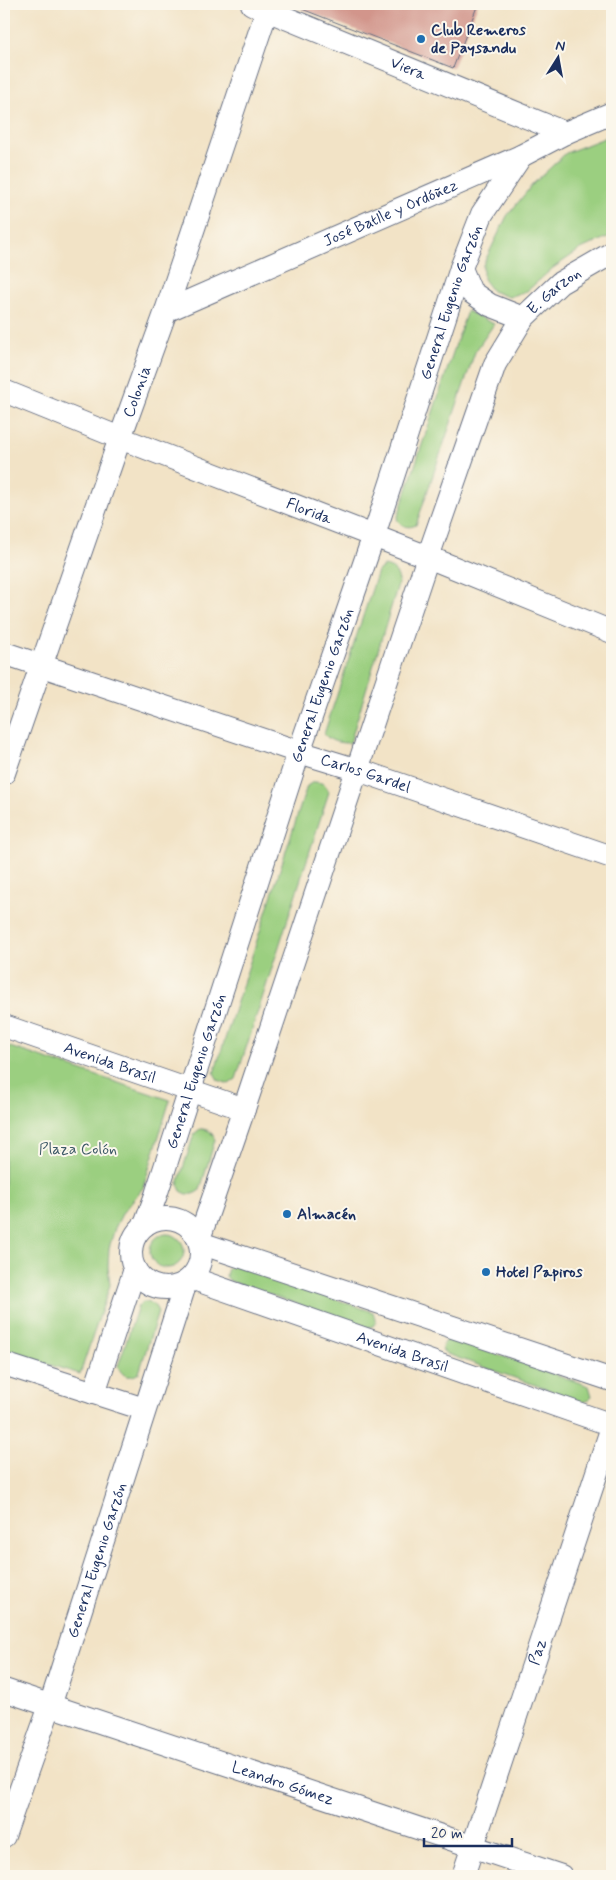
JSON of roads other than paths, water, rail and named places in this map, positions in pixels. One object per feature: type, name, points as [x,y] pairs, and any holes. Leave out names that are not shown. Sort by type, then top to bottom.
[{"type":"street","name":"Viera","points":[[259,7],[565,133]]},
{"type":"street","name":"Colonia","points":[[4,773],[166,311],[259,7]]},
{"type":"street","name":"José Batlle y Ordóñez","points":[[166,311],[521,156],[565,133],[612,113]]},
{"type":"street","name":"General Eugenio Garzón","points":[[145,1225],[299,752],[374,536],[461,268],[482,214],[521,156]]},
{"type":"street","name":"E. Garzon","points":[[523,318],[560,283],[612,253]]},
{"type":"street","points":[[199,1241],[428,556],[495,364],[523,318],[490,305],[471,292],[461,268]]},
{"type":"street","name":"Florida","points":[[4,391],[120,438],[428,556],[612,632]]},
{"type":"street","name":"Carlos Gardel","points":[[4,653],[358,770],[612,858]]},
{"type":"street","name":"Avenida Brasil","points":[[4,1026],[244,1109]]},
{"type":"street","points":[[169,1217],[181,1221],[192,1228],[199,1241],[202,1256],[198,1268],[189,1280],[172,1288],[158,1287],[144,1281],[135,1269],[131,1258],[131,1245],[136,1233],[156,1219],[169,1217]]},
{"type":"street","points":[[199,1241],[612,1380]]},
{"type":"street","points":[[94,1393],[135,1269]]},
{"type":"street","name":"General Eugenio Garzón","points":[[4,1836],[50,1706],[144,1409],[189,1280]]},
{"type":"street","name":"Avenida Brasil","points":[[189,1280],[612,1426]]},
{"type":"street","points":[[4,1364],[144,1409]]},
{"type":"street","name":"Paz","points":[[463,1876],[612,1426]]},
{"type":"street","name":"Leandro Gómez","points":[[4,1690],[561,1876]]},
{"type":"place","name":"Club Remeros de Paysandu","points":[[421,39]]},
{"type":"place","name":"Almacén","points":[[287,1214]]},
{"type":"place","name":"Hotel Papiros","points":[[486,1272]]},
{"type":"park label","name":"Plaza Colón","points":[[78,1149]]}]
